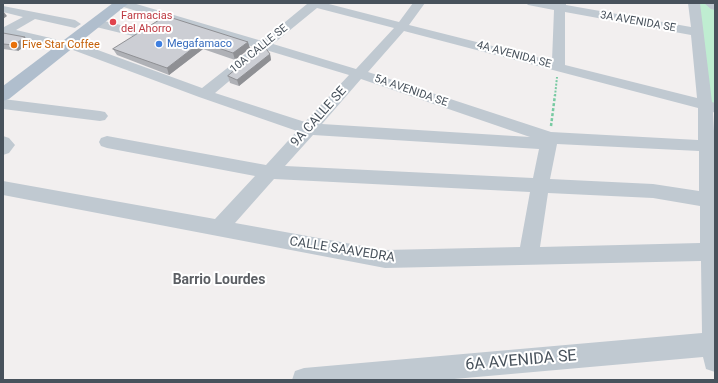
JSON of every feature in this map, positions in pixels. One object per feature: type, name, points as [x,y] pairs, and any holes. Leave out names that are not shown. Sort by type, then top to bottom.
[{"type":"main road","points":[[3,77],[103,3]]},
{"type":"main road","points":[[3,95],[121,3]]},
{"type":"street","name":"5A AVENIDA SE","points":[[121,3],[359,74],[550,141],[706,146]]},
{"type":"street","name":"4A AVENIDA SE","points":[[313,3],[710,107]]},
{"type":"street","name":"10A CALLE SE","points":[[204,94],[313,3]]},
{"type":"street","name":"9A CALLE SE","points":[[218,229],[402,26],[419,3]]},
{"type":"street","name":"3A AVENIDA SE","points":[[532,3],[559,5],[697,32]]},
{"type":"street","points":[[694,3],[697,32],[710,107],[706,146],[711,213],[715,352]]},
{"type":"street","points":[[710,3],[715,7]]},
{"type":"street","points":[[558,67],[559,5]]},
{"type":"street","points":[[3,9],[75,24]]},
{"type":"street","points":[[34,15],[8,30],[10,33],[51,42]]},
{"type":"street","points":[[27,37],[53,19]]},
{"type":"street","points":[[96,23],[133,32]]},
{"type":"street","points":[[69,44],[204,94],[308,129],[550,141],[540,186],[528,256]]},
{"type":"street","points":[[3,104],[100,116]]},
{"type":"street","points":[[3,142],[7,145],[3,149]]},
{"type":"street","points":[[107,142],[270,172],[653,191],[711,213]]},
{"type":"street","name":"CALLE SAAVEDRA","points":[[3,188],[385,259],[711,252]]},
{"type":"street","name":"6A AVENIDA SE","points":[[319,379],[715,352]]},
{"type":"path","points":[[550,141],[558,67]]},
{"type":"green space","points":[[696,3],[715,3],[715,106],[709,104]]},
{"type":"building","points":[[166,16],[248,42],[233,53],[201,42],[167,68],[113,49]]},
{"type":"building","points":[[3,33],[25,37],[14,45],[3,44]]},
{"type":"building","points":[[264,46],[270,54],[237,80],[228,76]]},
{"type":"place","name":"Farmacias del Ahorro","points":[[113,22]]},
{"type":"place","name":"Megafamaco","points":[[159,44]]},
{"type":"place","name":"Five Star Coffee","points":[[14,45]]},
{"type":"district","name":"Barrio Lourdes","points":[[219,280]]}]
